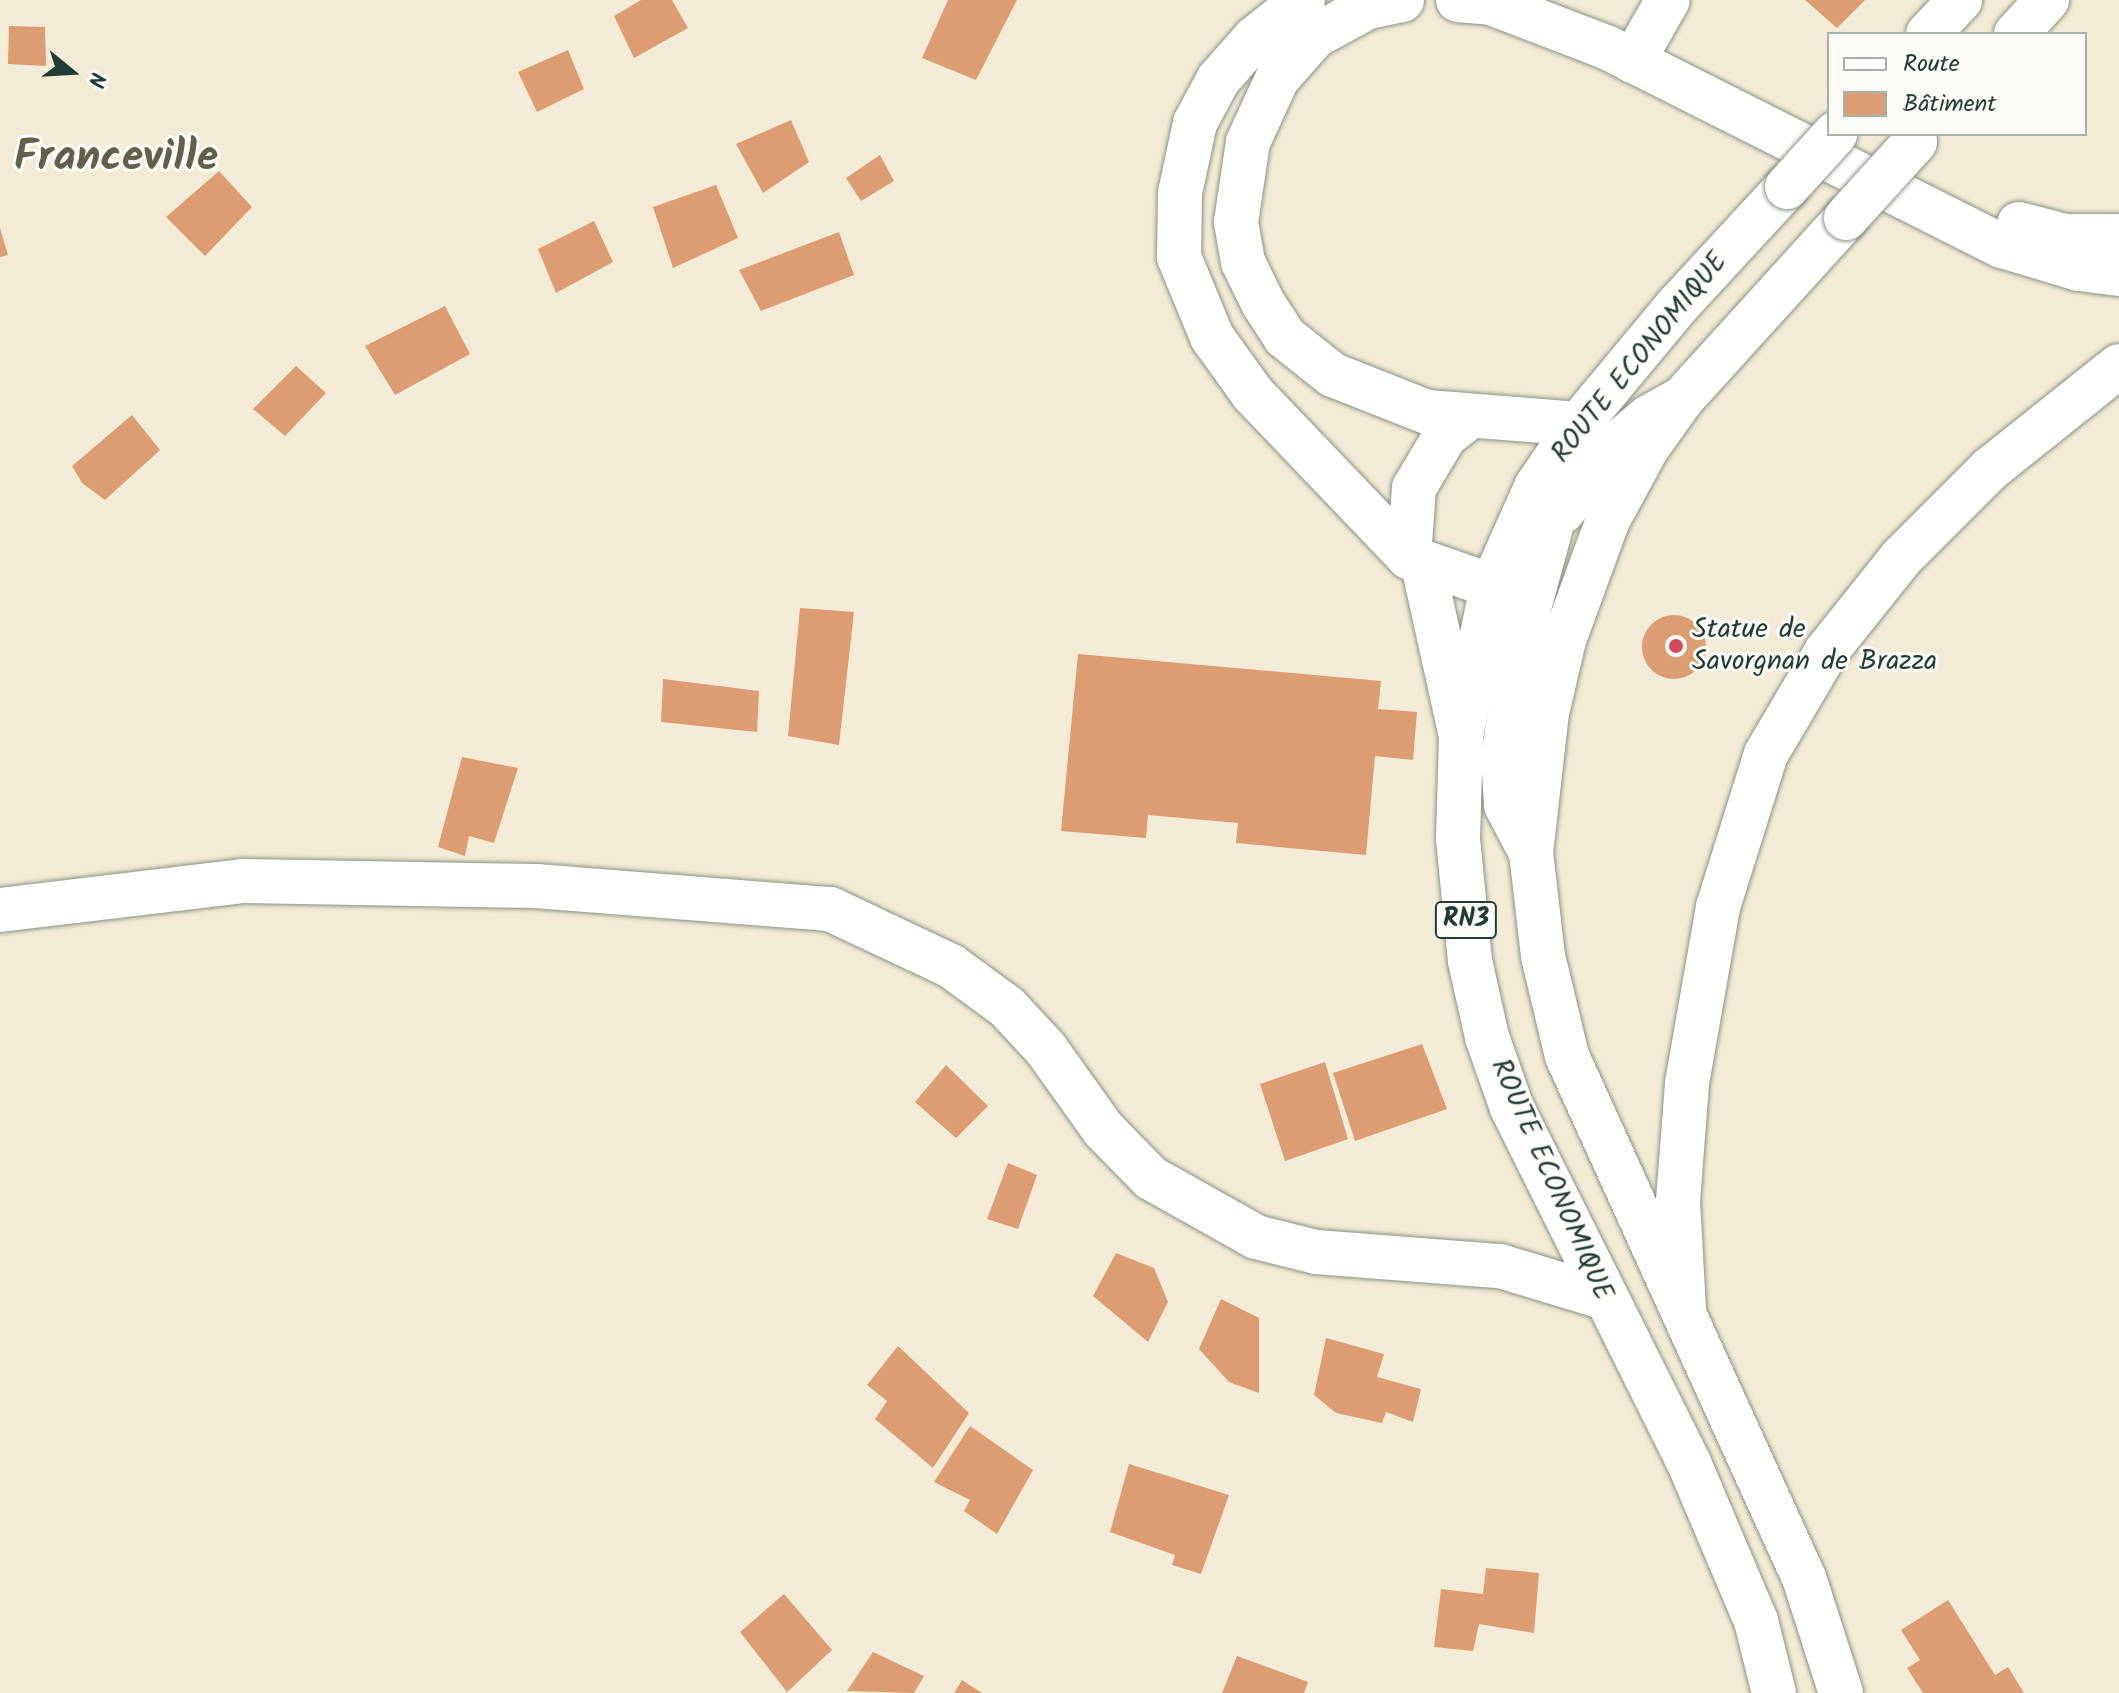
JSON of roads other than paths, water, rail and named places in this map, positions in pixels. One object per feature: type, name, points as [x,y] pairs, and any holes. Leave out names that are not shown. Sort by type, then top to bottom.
[{"type":"main road","points":[[1303,0],[1255,38],[1218,80],[1195,123],[1180,193],[1179,257],[1212,337],[1253,394],[1416,561],[1492,586],[1550,527],[1612,448],[1649,417],[1682,399]]},
{"type":"main road","points":[[1402,0],[1368,7],[1315,36],[1277,79],[1248,142],[1236,222],[1243,262],[1285,337],[1333,375],[1365,391],[1467,419],[1579,424],[1526,619],[1503,756],[1506,805],[1531,853]]},
{"type":"main road","points":[[1458,0],[1491,3],[1637,50],[1981,211],[2065,236],[2119,236]]},
{"type":"main road","points":[[1557,0],[1637,50],[2002,246],[2079,269],[2119,274]]},
{"type":"main road","points":[[1637,50],[1668,0]]},
{"type":"main road","points":[[1930,32],[1960,0]]},
{"type":"main road","points":[[2018,32],[2047,0]]},
{"type":"main road","name":"ROUTE ECONOMIQUE","points":[[1774,1693],[1756,1621],[1689,1463],[1603,1297],[1512,1108],[1487,1037],[1470,961],[1458,838],[1461,736],[1492,586],[1536,487],[1579,424],[1677,306],[1833,136]]},
{"type":"main road","name":"ROUTE ECONOMIQUE","points":[[1841,1693],[1804,1578],[1684,1309],[1613,1166],[1567,1056],[1543,956],[1531,853],[1547,713],[1578,591],[1640,460],[1682,399],[1918,138]]},
{"type":"main road","points":[[1684,1309],[1678,1201],[1687,1083],[1718,907],[1766,754],[1826,652],[1901,558],[1990,469],[2119,366]]},
{"type":"main road","points":[[1461,736],[1416,561],[1414,488],[1445,436],[1467,419]]},
{"type":"main road","points":[[0,910],[244,881],[536,886],[830,909],[951,966],[1007,1007],[1046,1049],[1103,1129],[1151,1178],[1256,1237],[1316,1252],[1500,1266],[1603,1297]]},
{"type":"place","name":"Statue de Savorgnan de Brazza","points":[[1676,646]]},
{"type":"district","name":"Franceville","points":[[116,158]]}]
